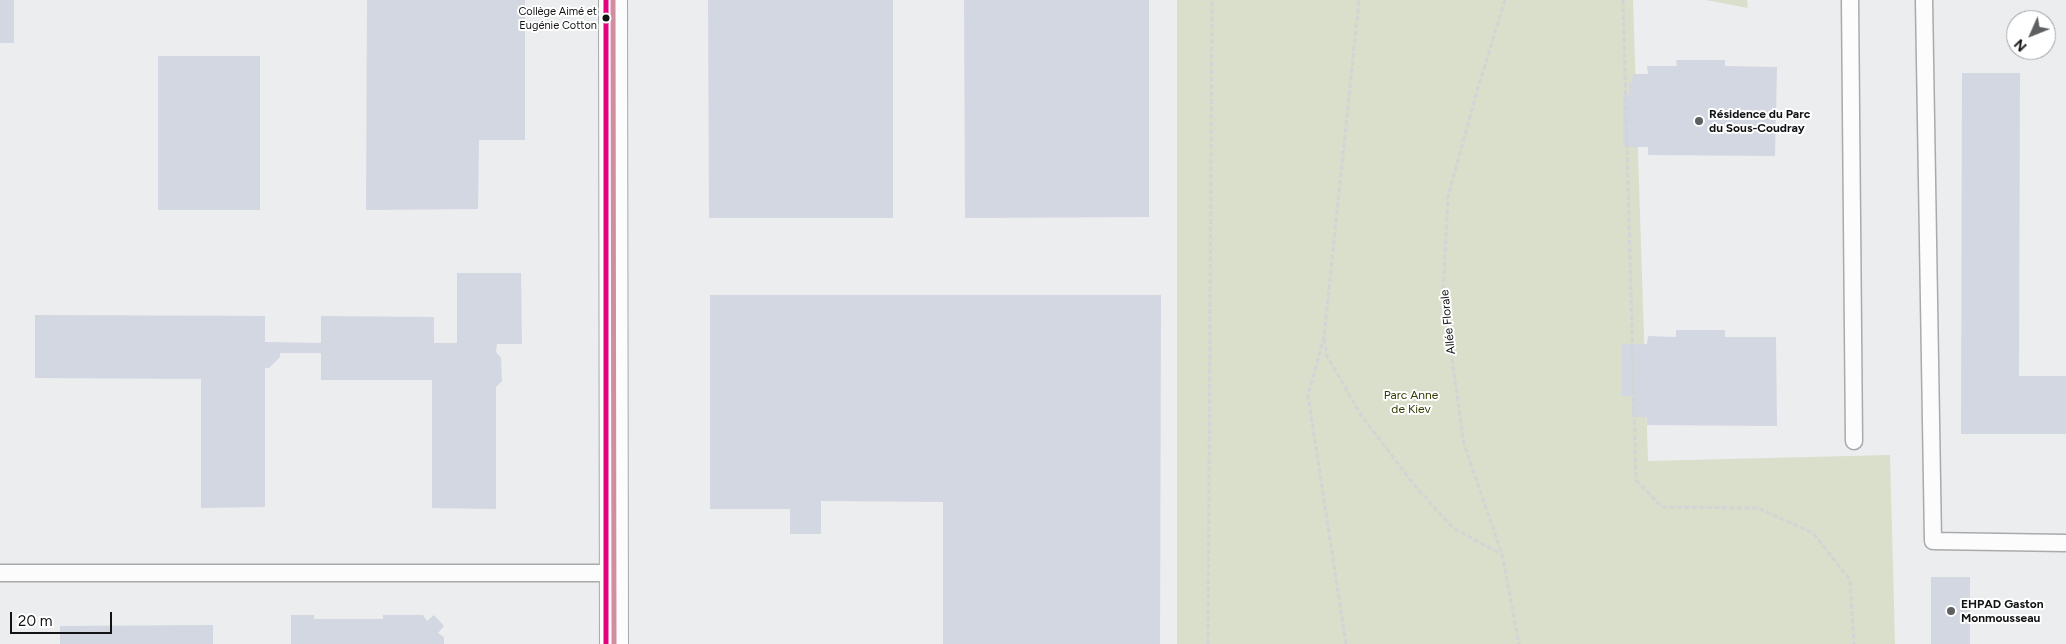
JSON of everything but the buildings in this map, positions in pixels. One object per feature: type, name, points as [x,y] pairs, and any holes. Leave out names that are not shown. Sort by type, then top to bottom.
[{"type":"street","points":[[614,0],[614,644]]},
{"type":"lane","points":[[1850,0],[1854,441]]},
{"type":"lane","points":[[1924,0],[1933,540],[2066,543]]},
{"type":"lane","points":[[0,572],[614,572]]},
{"type":"path","points":[[1208,644],[1212,0]]},
{"type":"path","points":[[1346,644],[1308,395],[1324,337],[1359,0]]},
{"type":"path","name":"Allée Florale","points":[[1505,0],[1475,98],[1448,197],[1443,296],[1464,444],[1502,554],[1518,644]]},
{"type":"path","points":[[1623,0],[1636,480],[1662,508],[1758,508],[1813,533],[1850,580],[1854,644]]},
{"type":"path","points":[[1324,337],[1327,356],[1361,415],[1415,486],[1452,528],[1502,554]]},
{"type":"green space","name":"Parc Anne de Kiev","points":[[1177,0],[1633,0],[1648,461],[1890,455],[1895,644],[1177,644]]},
{"type":"green space","points":[[1706,0],[1747,0],[1748,8]]},
{"type":"transit line","points":[[606,0],[606,644]]},
{"type":"transit line","points":[[613,0],[614,644]]},
{"type":"place","name":"Collège Aimé et Eugénie Cotton","points":[[606,18]]},
{"type":"place","name":"Résidence du Parc du Sous-Coudray","points":[[1699,121]]},
{"type":"place","name":"EHPAD Gaston Monmousseau","points":[[1951,611]]}]
